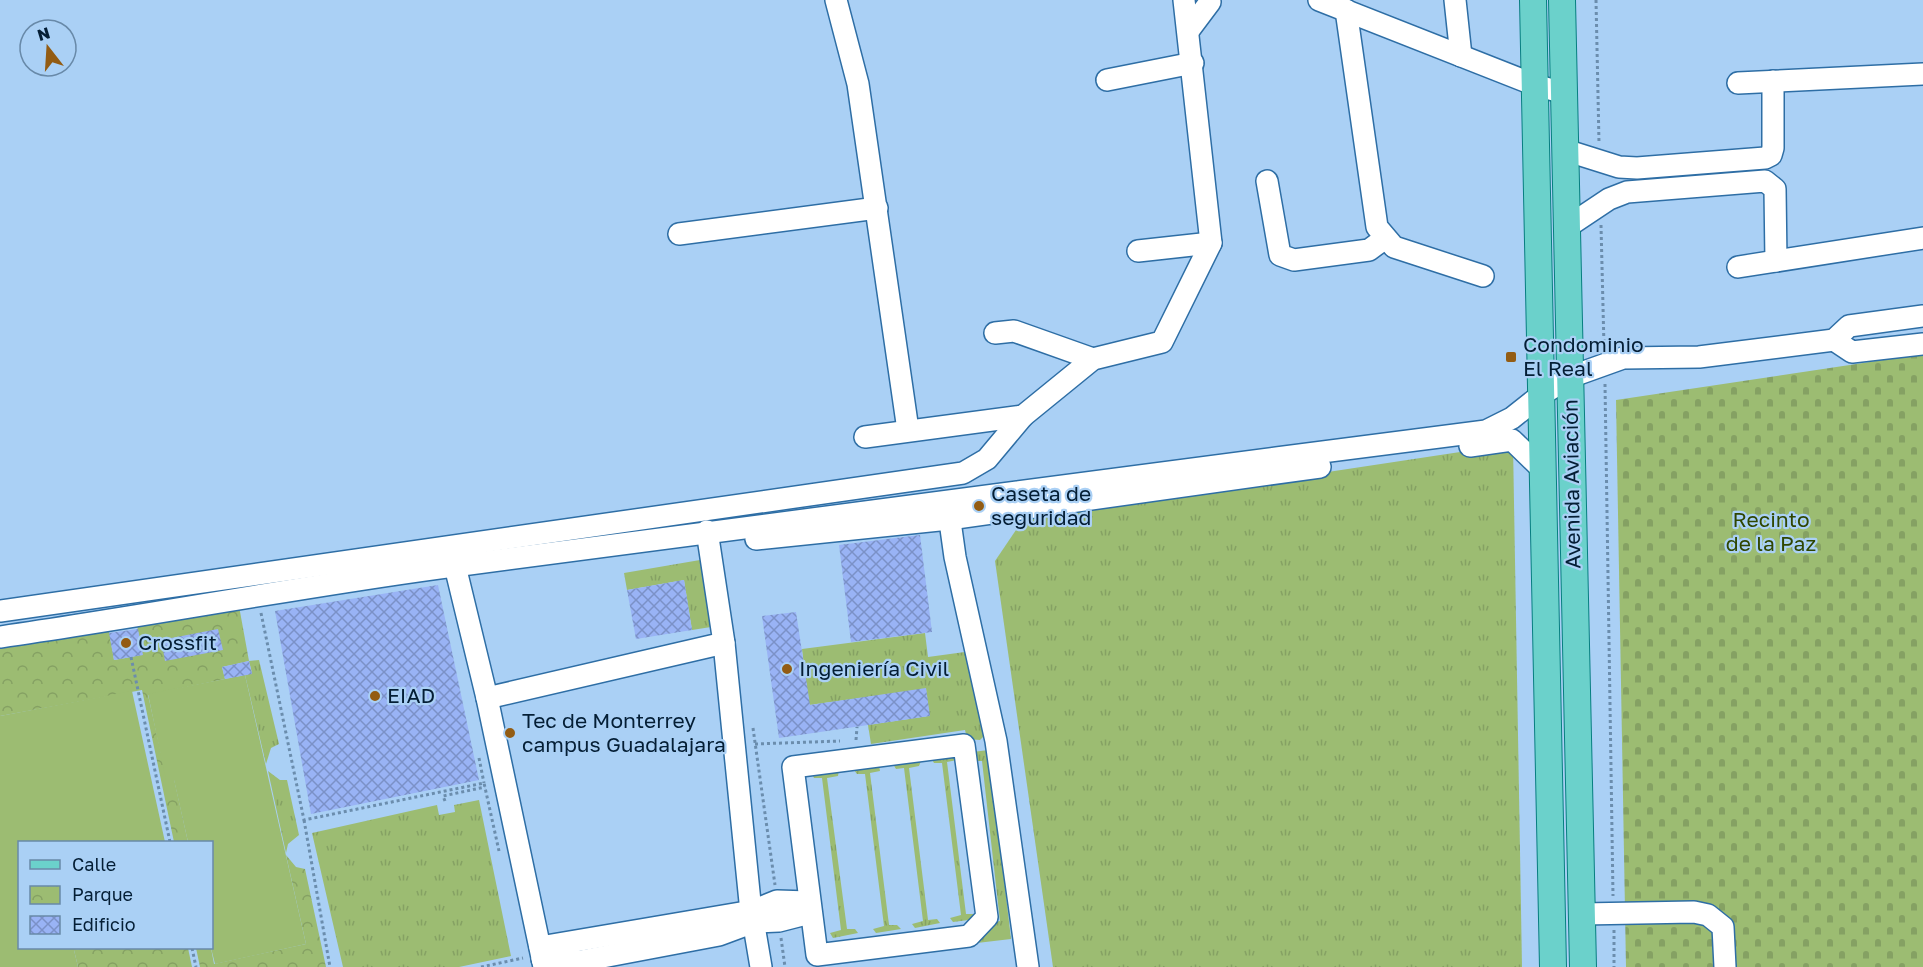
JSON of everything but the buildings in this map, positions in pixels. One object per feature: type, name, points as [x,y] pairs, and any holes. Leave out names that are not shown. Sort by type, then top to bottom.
[{"type":"main road","name":"Avenida Aviación","points":[[1533,0],[1553,962]]},
{"type":"main road","name":"Avenida Aviación","points":[[1562,0],[1583,963]]},
{"type":"main road","points":[[1553,962],[1583,963]]},
{"type":"street","points":[[836,0],[858,84],[908,430]]},
{"type":"street","points":[[0,611],[963,473],[987,459],[1023,416],[1093,359],[1162,342],[1211,243],[1193,63],[1184,0]]},
{"type":"street","points":[[1189,30],[1206,0]]},
{"type":"street","points":[[1319,0],[1535,86],[1564,93]]},
{"type":"street","points":[[1455,0],[1461,56]]},
{"type":"street","points":[[1346,10],[1377,227],[1384,239],[1394,247],[1483,276]]},
{"type":"street","points":[[1107,80],[1193,63]]},
{"type":"street","points":[[1738,83],[1923,74]]},
{"type":"street","points":[[1565,150],[1619,167],[1765,158],[1771,155],[1773,148],[1773,81]]},
{"type":"street","points":[[1661,166],[1662,188]]},
{"type":"street","points":[[1267,181],[1280,255],[1293,260],[1370,250],[1384,239]]},
{"type":"street","points":[[1567,227],[1609,199],[1627,192],[1766,181],[1771,183],[1775,189],[1776,261]]},
{"type":"street","points":[[679,234],[877,208]]},
{"type":"street","points":[[1738,267],[1923,238]]},
{"type":"street","points":[[1138,251],[1211,243]]},
{"type":"street","points":[[948,510],[1486,431],[1512,418],[1541,395],[1570,377],[1623,358],[1699,357],[1834,340],[1849,326],[1923,316]]},
{"type":"street","points":[[995,333],[1014,332],[1093,359]]},
{"type":"street","points":[[1834,340],[1852,352],[1923,344]]},
{"type":"street","points":[[865,437],[1023,416]]},
{"type":"street","points":[[0,637],[122,619],[257,594],[1512,440],[1543,471]]},
{"type":"street","points":[[948,510],[996,741],[1028,967]]},
{"type":"street","points":[[708,538],[724,642],[753,917],[761,967]]},
{"type":"street","points":[[457,570],[487,698],[533,957],[581,961],[719,934],[753,917],[778,911],[810,908]]},
{"type":"street","points":[[487,698],[724,642]]},
{"type":"street","points":[[964,745],[987,917],[969,936],[817,955],[793,767],[964,745],[996,741]]},
{"type":"street","points":[[1582,914],[1694,912],[1708,915],[1718,920],[1723,927],[1725,967]]},
{"type":"path","points":[[1596,0],[1599,153]]},
{"type":"path","points":[[1601,224],[1604,353]]},
{"type":"path","points":[[1604,377],[1613,896]]},
{"type":"path","points":[[257,594],[304,820],[330,967]]},
{"type":"path","points":[[131,657],[170,841]]},
{"type":"path","points":[[752,720],[785,967]]},
{"type":"path","points":[[755,744],[858,740],[857,727]]},
{"type":"path","points":[[304,820],[484,783],[500,855]]},
{"type":"path","points":[[445,801],[443,796],[489,786]]},
{"type":"path","points":[[1614,920],[1614,967]]},
{"type":"path","points":[[192,949],[196,967]]},
{"type":"path","points":[[481,967],[533,957]]},
{"type":"green space","name":"Recinto de la Paz","points":[[1923,354],[1923,967],[1626,967],[1616,400]]},
{"type":"green space","points":[[1513,444],[1522,967],[1053,967],[995,561],[1024,518]]},
{"type":"green space","points":[[700,560],[711,627],[692,630],[684,580],[627,590],[624,573]]},
{"type":"green space","points":[[239,606],[249,661],[222,667],[225,679],[148,695],[167,780],[174,779],[188,841],[174,841],[142,690],[0,716],[0,647],[109,631],[114,660],[142,655],[137,625]]},
{"type":"green space","points":[[925,633],[928,657],[972,651],[984,736],[980,740],[967,739],[965,730],[871,744],[868,725],[929,716],[926,689],[809,705],[802,649]]},
{"type":"green space","points":[[259,660],[279,744],[271,748],[266,764],[245,675],[252,673],[249,661]]},
{"type":"green space","points":[[245,675],[306,944],[215,964],[211,949],[213,841],[188,841],[174,780],[166,780],[148,694]]},
{"type":"green space","points":[[132,691],[165,841],[18,841],[18,949],[82,949],[74,950],[78,967],[0,967],[0,716]]},
{"type":"green space","points":[[989,750],[1011,939],[977,943],[975,937],[989,923],[1000,921],[982,761],[972,761],[972,752]]},
{"type":"green space","points":[[956,754],[957,760],[947,762],[966,914],[977,914],[976,919],[953,922],[950,918],[961,915],[942,763],[934,763],[931,758]]},
{"type":"green space","points":[[921,761],[919,766],[909,768],[928,920],[937,919],[940,923],[915,928],[912,924],[923,921],[904,768],[896,769],[893,764]]},
{"type":"green space","points":[[879,765],[880,771],[870,773],[889,925],[897,925],[901,929],[876,933],[873,929],[884,926],[865,774],[857,774],[854,770]]},
{"type":"green space","points":[[839,770],[838,776],[827,778],[847,929],[855,929],[858,933],[833,938],[830,933],[841,930],[822,778],[814,778],[812,774]]},
{"type":"green space","points":[[268,771],[280,780],[287,780],[299,835],[288,844],[286,853]]},
{"type":"green space","points":[[479,800],[511,956],[459,967],[343,967],[312,833],[437,805],[439,815],[455,812],[454,805]]},
{"type":"green space","points":[[286,855],[296,867],[305,869],[326,967],[200,967],[196,949],[211,949],[214,964],[306,944]]},
{"type":"green space","points":[[188,949],[192,967],[78,967],[74,950]]},
{"type":"place","name":"Condominio El Real","points":[[1511,357]]},
{"type":"place","name":"Caseta de seguridad","points":[[979,506]]},
{"type":"place","name":"Crossfit","points":[[126,643]]},
{"type":"place","name":"Ingeniería Civil","points":[[787,669]]},
{"type":"place","name":"EIAD","points":[[375,696]]},
{"type":"place","name":"Tec de Monterrey campus Guadalajara","points":[[510,733]]}]
